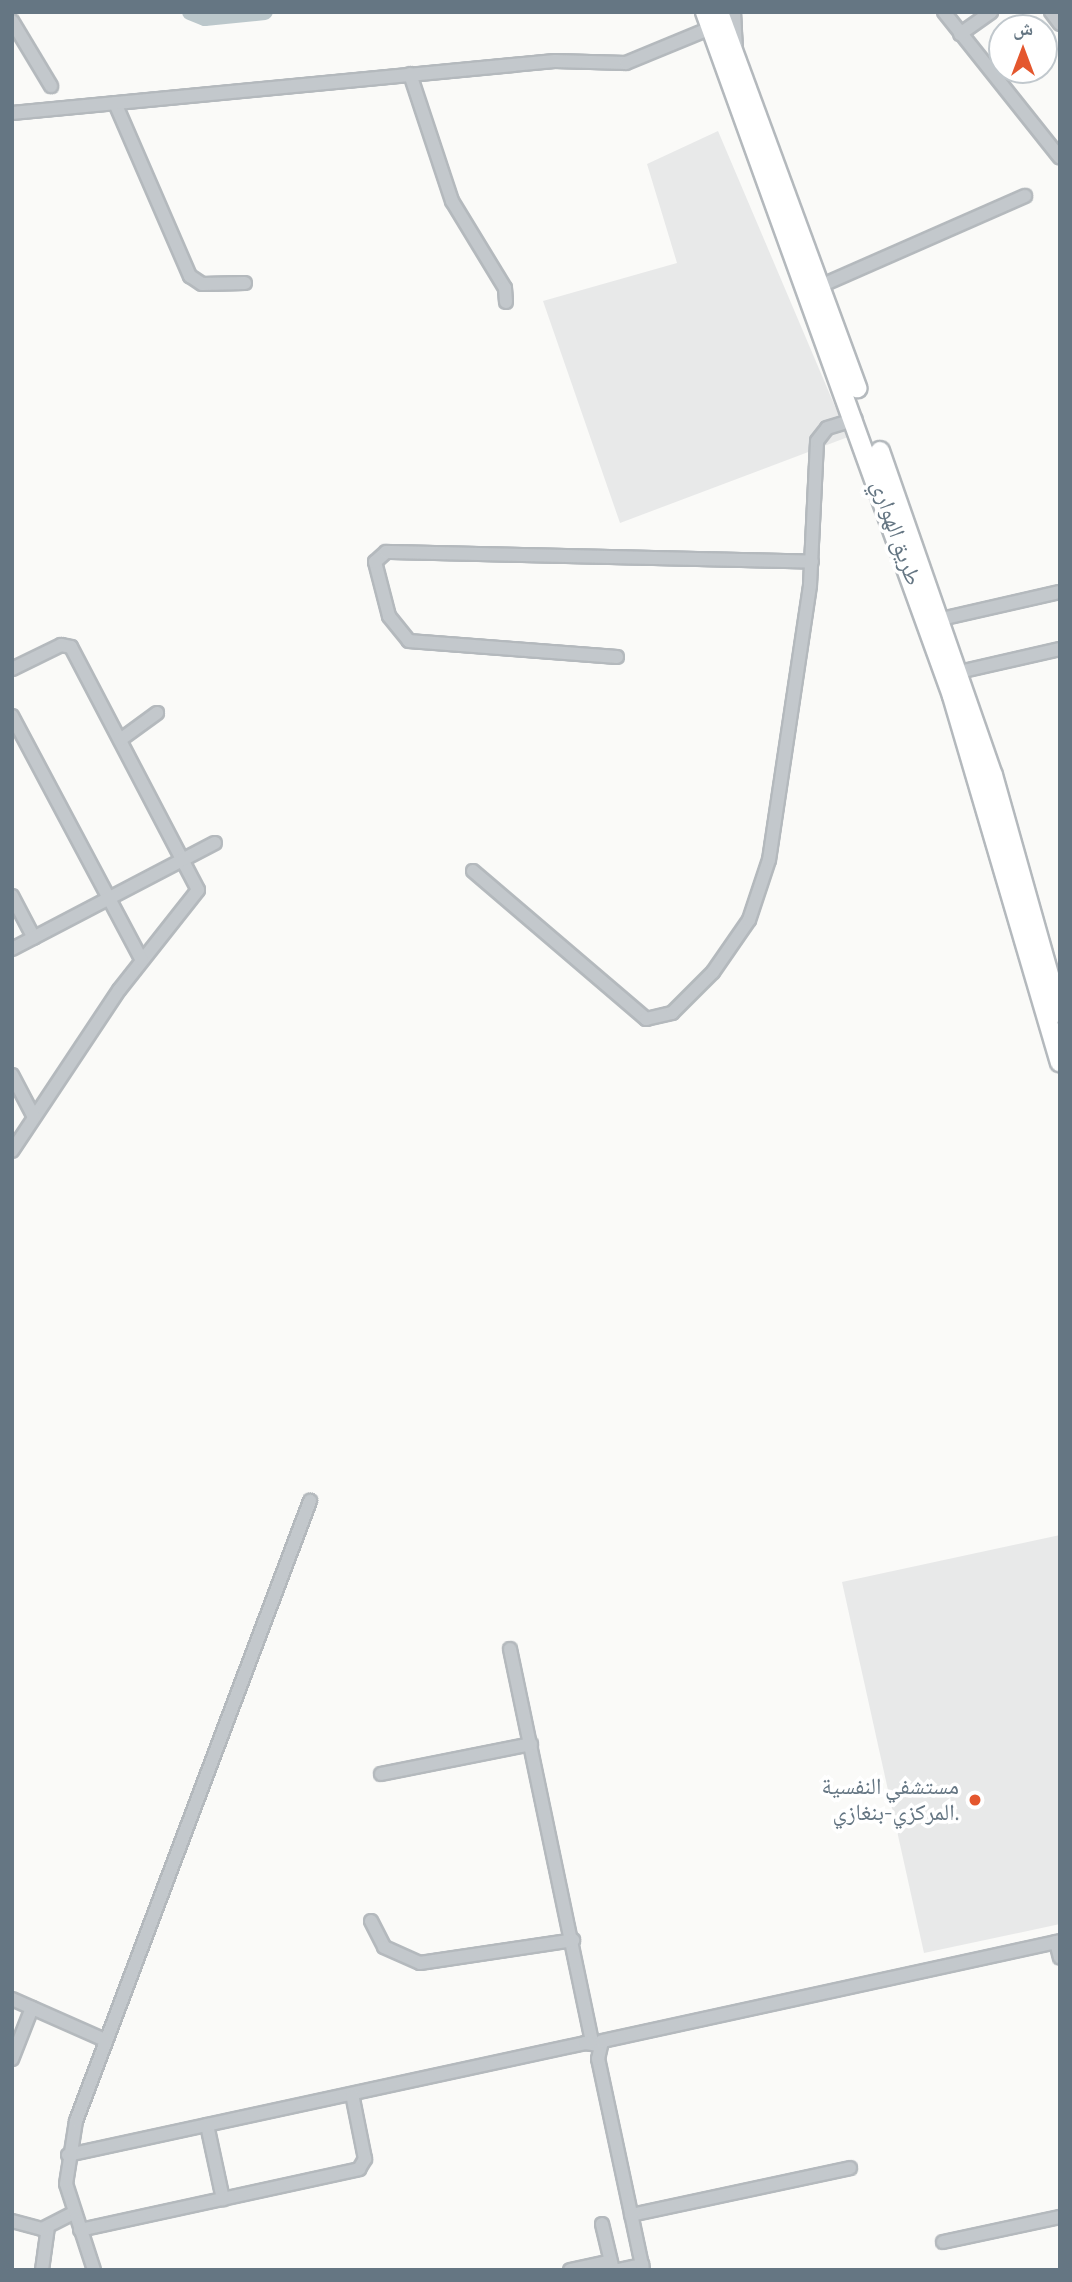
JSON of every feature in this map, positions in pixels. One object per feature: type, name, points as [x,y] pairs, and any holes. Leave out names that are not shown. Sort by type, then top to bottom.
[{"type":"highway","name":"طريق الهواري","points":[[712,18],[737,63],[941,619],[1060,1014]]},
{"type":"highway","name":"طريق الهواري","points":[[712,18],[856,419],[976,772],[1060,1062]]},
{"type":"street","points":[[734,12],[737,63]]},
{"type":"street","points":[[944,12],[1060,158]]},
{"type":"street","points":[[960,34],[991,12]]},
{"type":"street","points":[[1051,12],[1060,24]]},
{"type":"street","points":[[12,113],[555,61],[642,61],[712,18]]},
{"type":"street","points":[[12,21],[51,86]]},
{"type":"street","points":[[410,74],[452,201],[505,288],[506,302]]},
{"type":"street","points":[[115,103],[190,276],[202,284],[245,283]]},
{"type":"street","points":[[820,285],[1025,196]]},
{"type":"street","points":[[473,871],[640,1016],[660,1019],[672,1013],[732,949],[758,898],[796,699],[812,562],[817,440],[827,428],[856,419]]},
{"type":"street","points":[[617,657],[409,641],[388,616],[375,562],[386,552],[812,562]]},
{"type":"street","points":[[941,619],[1060,593]]},
{"type":"street","points":[[12,669],[69,645],[184,859],[198,892],[142,960],[12,1151]]},
{"type":"street","points":[[959,672],[1060,649]]},
{"type":"street","points":[[120,740],[157,713]]},
{"type":"street","points":[[12,716],[142,960]]},
{"type":"street","points":[[12,949],[215,843]]},
{"type":"street","points":[[12,896],[34,938]]},
{"type":"street","points":[[12,1075],[34,1117]]},
{"type":"street","points":[[94,2270],[65,2184],[68,2155],[105,2040],[310,1501]]},
{"type":"street","points":[[510,1649],[642,2267],[570,2270]]},
{"type":"street","points":[[381,1774],[531,1744]]},
{"type":"street","points":[[371,1922],[384,1947],[420,1962],[573,1940]]},
{"type":"street","points":[[68,2155],[596,2044],[612,2037],[1058,1942],[1060,1958]]},
{"type":"street","points":[[12,1999],[105,2040]]},
{"type":"street","points":[[12,2059],[32,2008]]},
{"type":"street","points":[[80,2230],[362,2168],[352,2094]]},
{"type":"street","points":[[207,2125],[223,2199]]},
{"type":"street","points":[[631,2215],[850,2168]]},
{"type":"street","points":[[12,2221],[48,2227],[74,2213]]},
{"type":"street","points":[[943,2242],[1060,2217]]},
{"type":"street","points":[[601,2224],[613,2267]]},
{"type":"street","points":[[43,2270],[48,2227]]},
{"type":"shaded area","points":[[718,131],[848,437],[620,523],[543,301],[677,263],[647,164]]},
{"type":"shaded area","name":"مستشفي النفسية المركزي-بنغازي.","points":[[1060,1535],[1060,1924],[924,1953],[842,1582]]},
{"type":"waterway","points":[[190,12],[205,18],[265,12]]},
{"type":"place","name":"مستشفي النفسية المركزي-بنغازي.","points":[[975,1800]]}]
